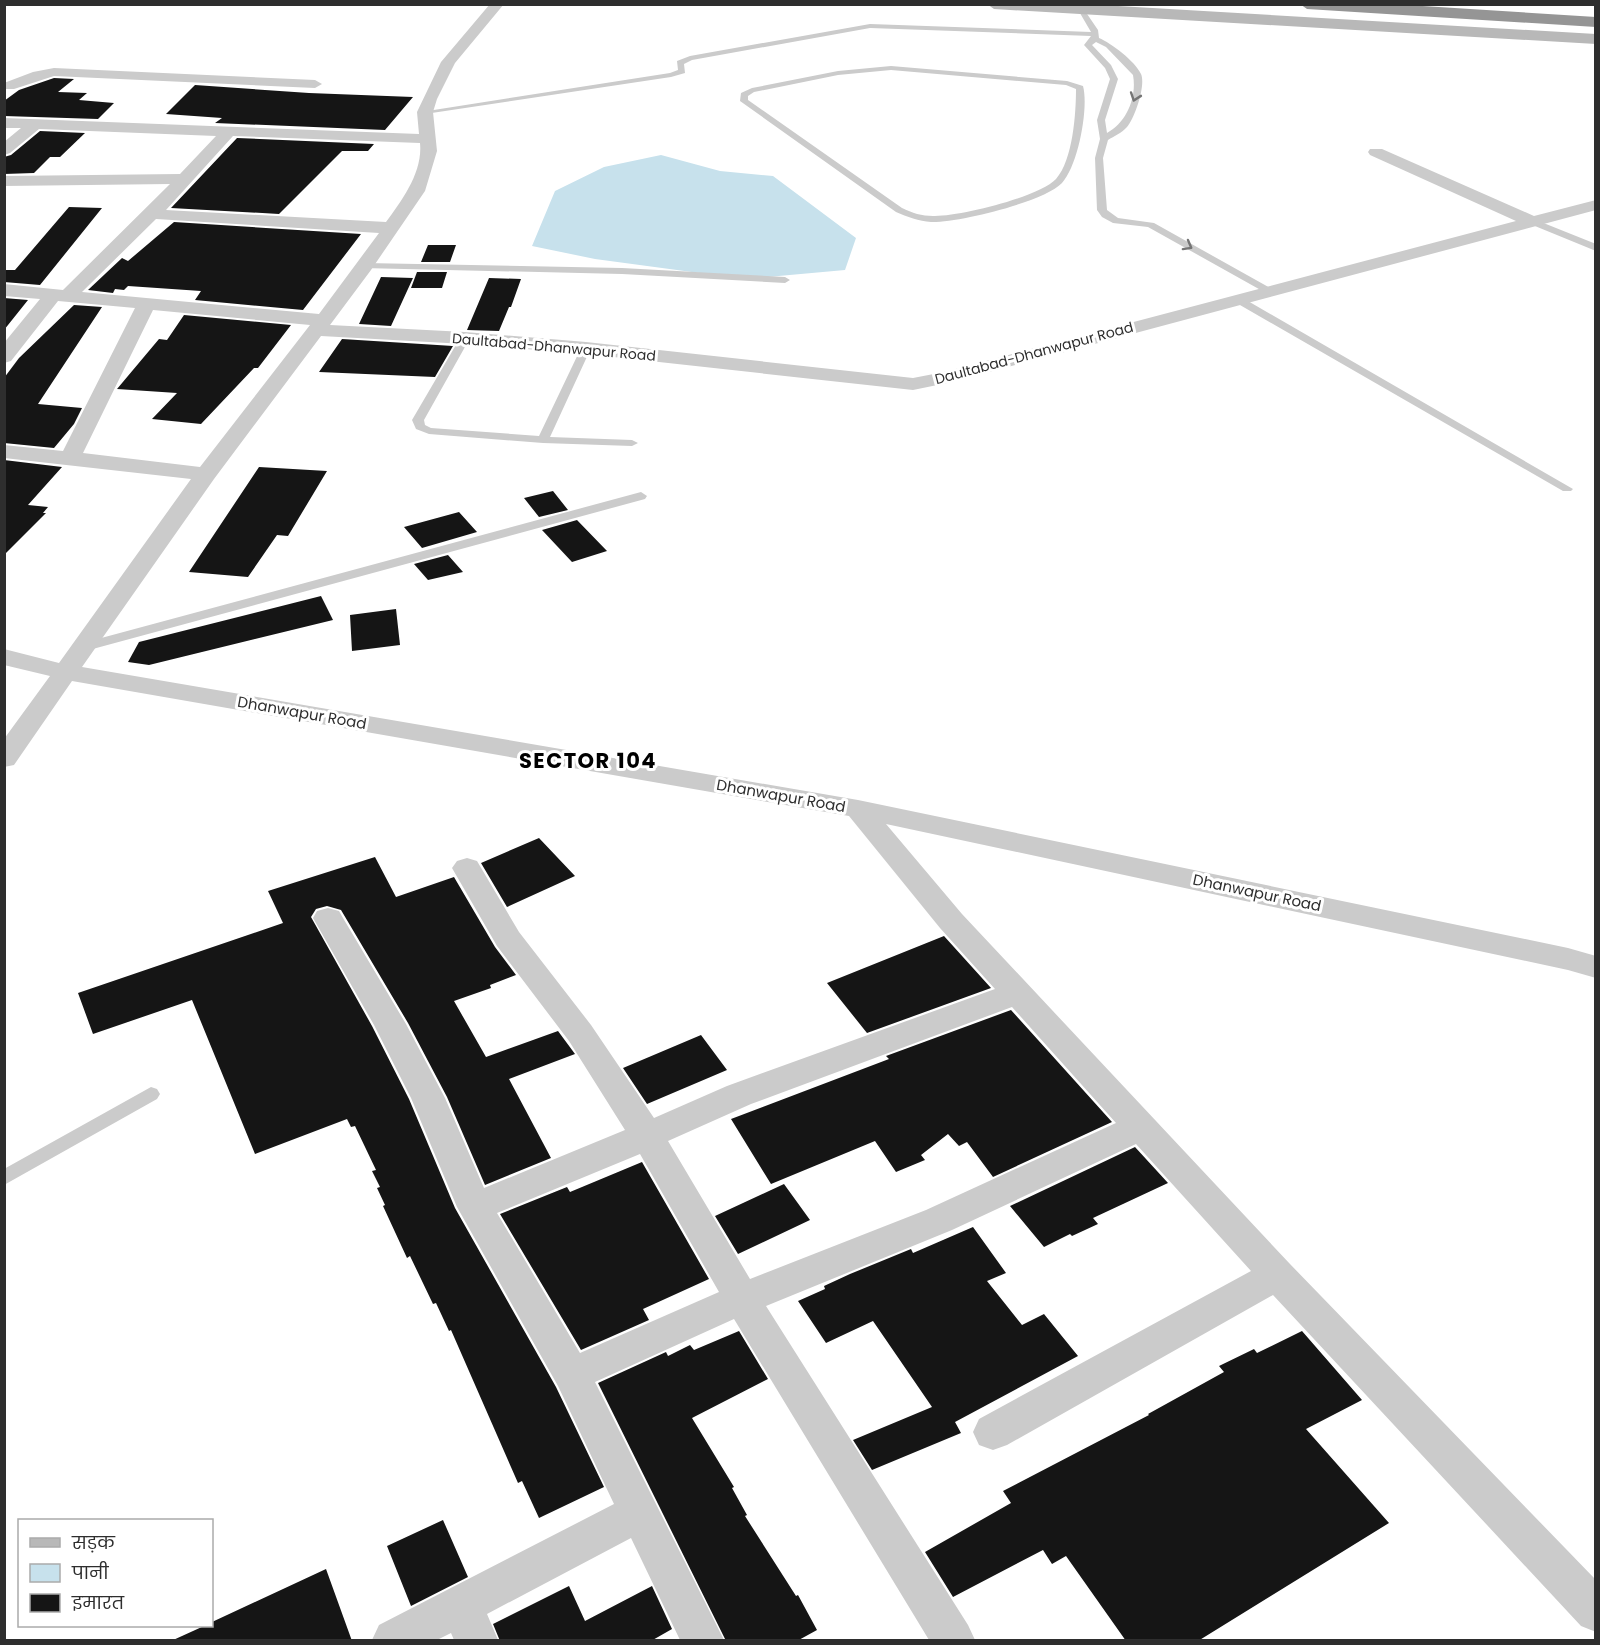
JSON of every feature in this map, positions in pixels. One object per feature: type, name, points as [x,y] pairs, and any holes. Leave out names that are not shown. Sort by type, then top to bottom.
[{"type":"highway","points":[[1307,4],[1596,22]]},
{"type":"highway","points":[[1484,4],[1596,11]]},
{"type":"street","points":[[4,759],[206,474],[365,266],[417,191],[429,151],[424,112],[440,75],[448,62],[498,4]]},
{"type":"street","points":[[994,4],[1596,39]]},
{"type":"street","points":[[1169,4],[1596,32]]},
{"type":"street","points":[[6,86],[54,72],[315,84]]},
{"type":"street","points":[[4,123],[429,139]]},
{"type":"street","points":[[4,150],[36,124]]},
{"type":"street","points":[[4,357],[61,295],[152,214],[228,132]]},
{"type":"street","points":[[1376,152],[1533,222]]},
{"type":"street","points":[[4,181],[185,179]]},
{"type":"street","points":[[4,195],[22,182]]},
{"type":"street","name":"Daultabad-Dhanwapur Road","points":[[4,290],[147,303],[319,325],[586,348],[913,384],[945,378],[1596,205]]},
{"type":"street","points":[[152,214],[391,228]]},
{"type":"street","points":[[70,458],[147,303]]},
{"type":"street","points":[[4,451],[206,474]]},
{"type":"street","name":"Dhanwapur Road","points":[[4,657],[66,672],[858,809],[1596,967]]},
{"type":"street","points":[[858,809],[951,921],[1277,1275],[1596,1611]]},
{"type":"street","points":[[467,868],[508,939],[580,1033],[647,1136],[742,1299],[953,1641]]},
{"type":"street","points":[[328,918],[390,1024],[428,1098],[475,1207],[572,1374],[702,1641]]},
{"type":"street","points":[[475,1207],[647,1136],[739,1095],[1018,993]]},
{"type":"street","points":[[572,1374],[742,1299],[939,1220],[1142,1126]]},
{"type":"street","points":[[993,1432],[1277,1275]]},
{"type":"street","points":[[394,1641],[469,1622],[639,1512]]},
{"type":"lane","points":[[1080,10],[1095,36],[1109,45],[1137,74],[1139,88],[1125,125],[1104,139],[1085,157],[1065,173],[1050,188],[1015,201],[939,220],[916,218],[899,210],[744,101],[744,95],[752,90],[808,78],[891,68],[1067,83],[1080,88],[1085,157],[1105,216],[1115,222],[1136,221],[1151,225],[1253,295]]},
{"type":"lane","points":[[424,112],[671,75],[682,71],[680,63],[690,58],[861,27],[1095,36]]},
{"type":"lane","points":[[1095,36],[1088,45],[1113,75],[1108,102],[1101,120],[1104,139]]},
{"type":"lane","points":[[1136,221],[1138,229],[1253,295],[1568,489]]},
{"type":"lane","points":[[1533,222],[1596,248]]},
{"type":"lane","points":[[365,266],[622,271],[785,280]]},
{"type":"lane","points":[[465,338],[428,399],[418,420],[420,427],[429,431],[543,440],[632,443]]},
{"type":"lane","points":[[543,440],[586,348]]},
{"type":"lane","points":[[84,647],[641,496]]},
{"type":"lane","points":[[4,1178],[151,1094]]},
{"type":"water","points":[[661,155],[720,171],[773,176],[856,238],[845,270],[744,279],[595,259],[532,246],[555,191],[604,167]]},
{"type":"building","points":[[54,78],[74,79],[58,92],[87,93],[79,100],[114,103],[98,119],[4,116],[4,101],[19,90]]},
{"type":"building","points":[[195,85],[413,97],[385,130],[215,123],[222,118],[166,114]]},
{"type":"building","points":[[40,131],[85,133],[60,157],[50,157],[34,173],[4,174],[4,157],[11,155]]},
{"type":"building","points":[[237,138],[374,144],[368,151],[342,151],[279,214],[171,208]]},
{"type":"building","points":[[69,207],[102,208],[40,285],[4,282],[4,270],[15,270]]},
{"type":"building","points":[[174,222],[361,234],[303,310],[195,300],[201,291],[128,286],[124,290],[115,289],[113,293],[88,290],[122,258],[128,261]]},
{"type":"building","points":[[428,245],[456,245],[450,262],[421,262]]},
{"type":"building","points":[[417,272],[447,272],[442,288],[411,288]]},
{"type":"building","points":[[381,277],[413,278],[391,326],[359,324]]},
{"type":"building","points":[[489,278],[521,279],[499,331],[467,330]]},
{"type":"building","points":[[4,298],[28,300],[4,330]]},
{"type":"building","points":[[74,305],[102,307],[38,404],[82,408],[74,424],[54,448],[4,443],[4,378],[19,358]]},
{"type":"building","points":[[184,315],[291,325],[258,368],[254,368],[201,424],[152,419],[177,393],[117,389],[159,339],[167,340]]},
{"type":"building","points":[[342,339],[453,346],[435,377],[319,372]]},
{"type":"building","points":[[4,460],[62,467],[28,505],[48,507],[43,513],[46,513],[4,555]]},
{"type":"building","points":[[259,467],[327,471],[288,536],[277,535],[248,577],[189,572]]},
{"type":"building","points":[[553,491],[568,510],[539,517],[524,498]]},
{"type":"building","points":[[459,512],[477,532],[422,548],[404,527]]},
{"type":"building","points":[[577,520],[607,551],[572,562],[542,530]]},
{"type":"building","points":[[448,555],[463,572],[428,580],[414,564]]},
{"type":"building","points":[[321,596],[333,620],[149,665],[128,662],[139,642]]},
{"type":"building","points":[[396,609],[400,645],[352,651],[350,615]]},
{"type":"building","points":[[539,838],[575,876],[507,907],[481,863]]},
{"type":"building","points":[[375,857],[396,897],[454,877],[495,947],[516,975],[490,985],[491,988],[454,1001],[486,1057],[558,1031],[575,1054],[509,1079],[551,1158],[485,1185],[447,1097],[408,1023],[341,910],[327,906],[316,909],[311,917],[372,1026],[409,1099],[455,1208],[556,1387],[604,1487],[539,1518],[522,1481],[518,1483],[451,1330],[449,1331],[436,1303],[433,1304],[410,1256],[407,1258],[383,1206],[385,1205],[377,1188],[380,1187],[372,1171],[376,1170],[355,1126],[351,1127],[347,1119],[255,1154],[192,1000],[93,1034],[78,993],[283,923],[268,891]]},
{"type":"building","points":[[944,936],[991,988],[867,1033],[827,983]]},
{"type":"building","points":[[1011,1010],[1112,1122],[993,1177],[967,1142],[959,1146],[948,1134],[921,1155],[925,1160],[896,1172],[875,1141],[771,1184],[731,1119],[889,1059],[886,1056]]},
{"type":"building","points":[[701,1035],[727,1070],[647,1104],[623,1068]]},
{"type":"building","points":[[1135,1147],[1168,1183],[1093,1218],[1098,1224],[1044,1247],[1010,1206]]},
{"type":"building","points":[[642,1162],[709,1279],[643,1309],[649,1320],[581,1350],[500,1214],[567,1187],[570,1192]]},
{"type":"building","points":[[784,1184],[810,1220],[738,1254],[715,1216]]},
{"type":"building","points":[[973,1227],[1006,1273],[987,1281],[1022,1325],[1044,1314],[1078,1356],[955,1422],[961,1433],[872,1470],[853,1440],[932,1407],[873,1321],[826,1343],[798,1301],[850,1274],[911,1249],[913,1253]]},
{"type":"building","points":[[739,1331],[768,1379],[692,1418],[734,1487],[732,1488],[747,1515],[745,1516],[796,1596],[798,1595],[817,1630],[797,1641],[726,1641],[598,1383],[666,1352],[668,1356],[690,1345],[694,1350]]},
{"type":"building","points":[[1302,1331],[1362,1400],[1306,1429],[1389,1523],[1198,1641],[1126,1641],[1066,1556],[1052,1564],[1043,1550],[953,1597],[925,1552],[1011,1503],[1003,1491],[1149,1415],[1224,1372],[1219,1366],[1254,1349],[1257,1353]]},
{"type":"building","points":[[443,1520],[468,1577],[411,1606],[387,1546]]},
{"type":"building","points":[[326,1569],[352,1641],[171,1641],[202,1627],[213,1627],[213,1622]]},
{"type":"building","points":[[569,1586],[585,1621],[652,1586],[672,1629],[651,1641],[500,1641],[493,1624]]},
{"type":"district","name":"SECTOR 104","points":[[588,761]]}]
